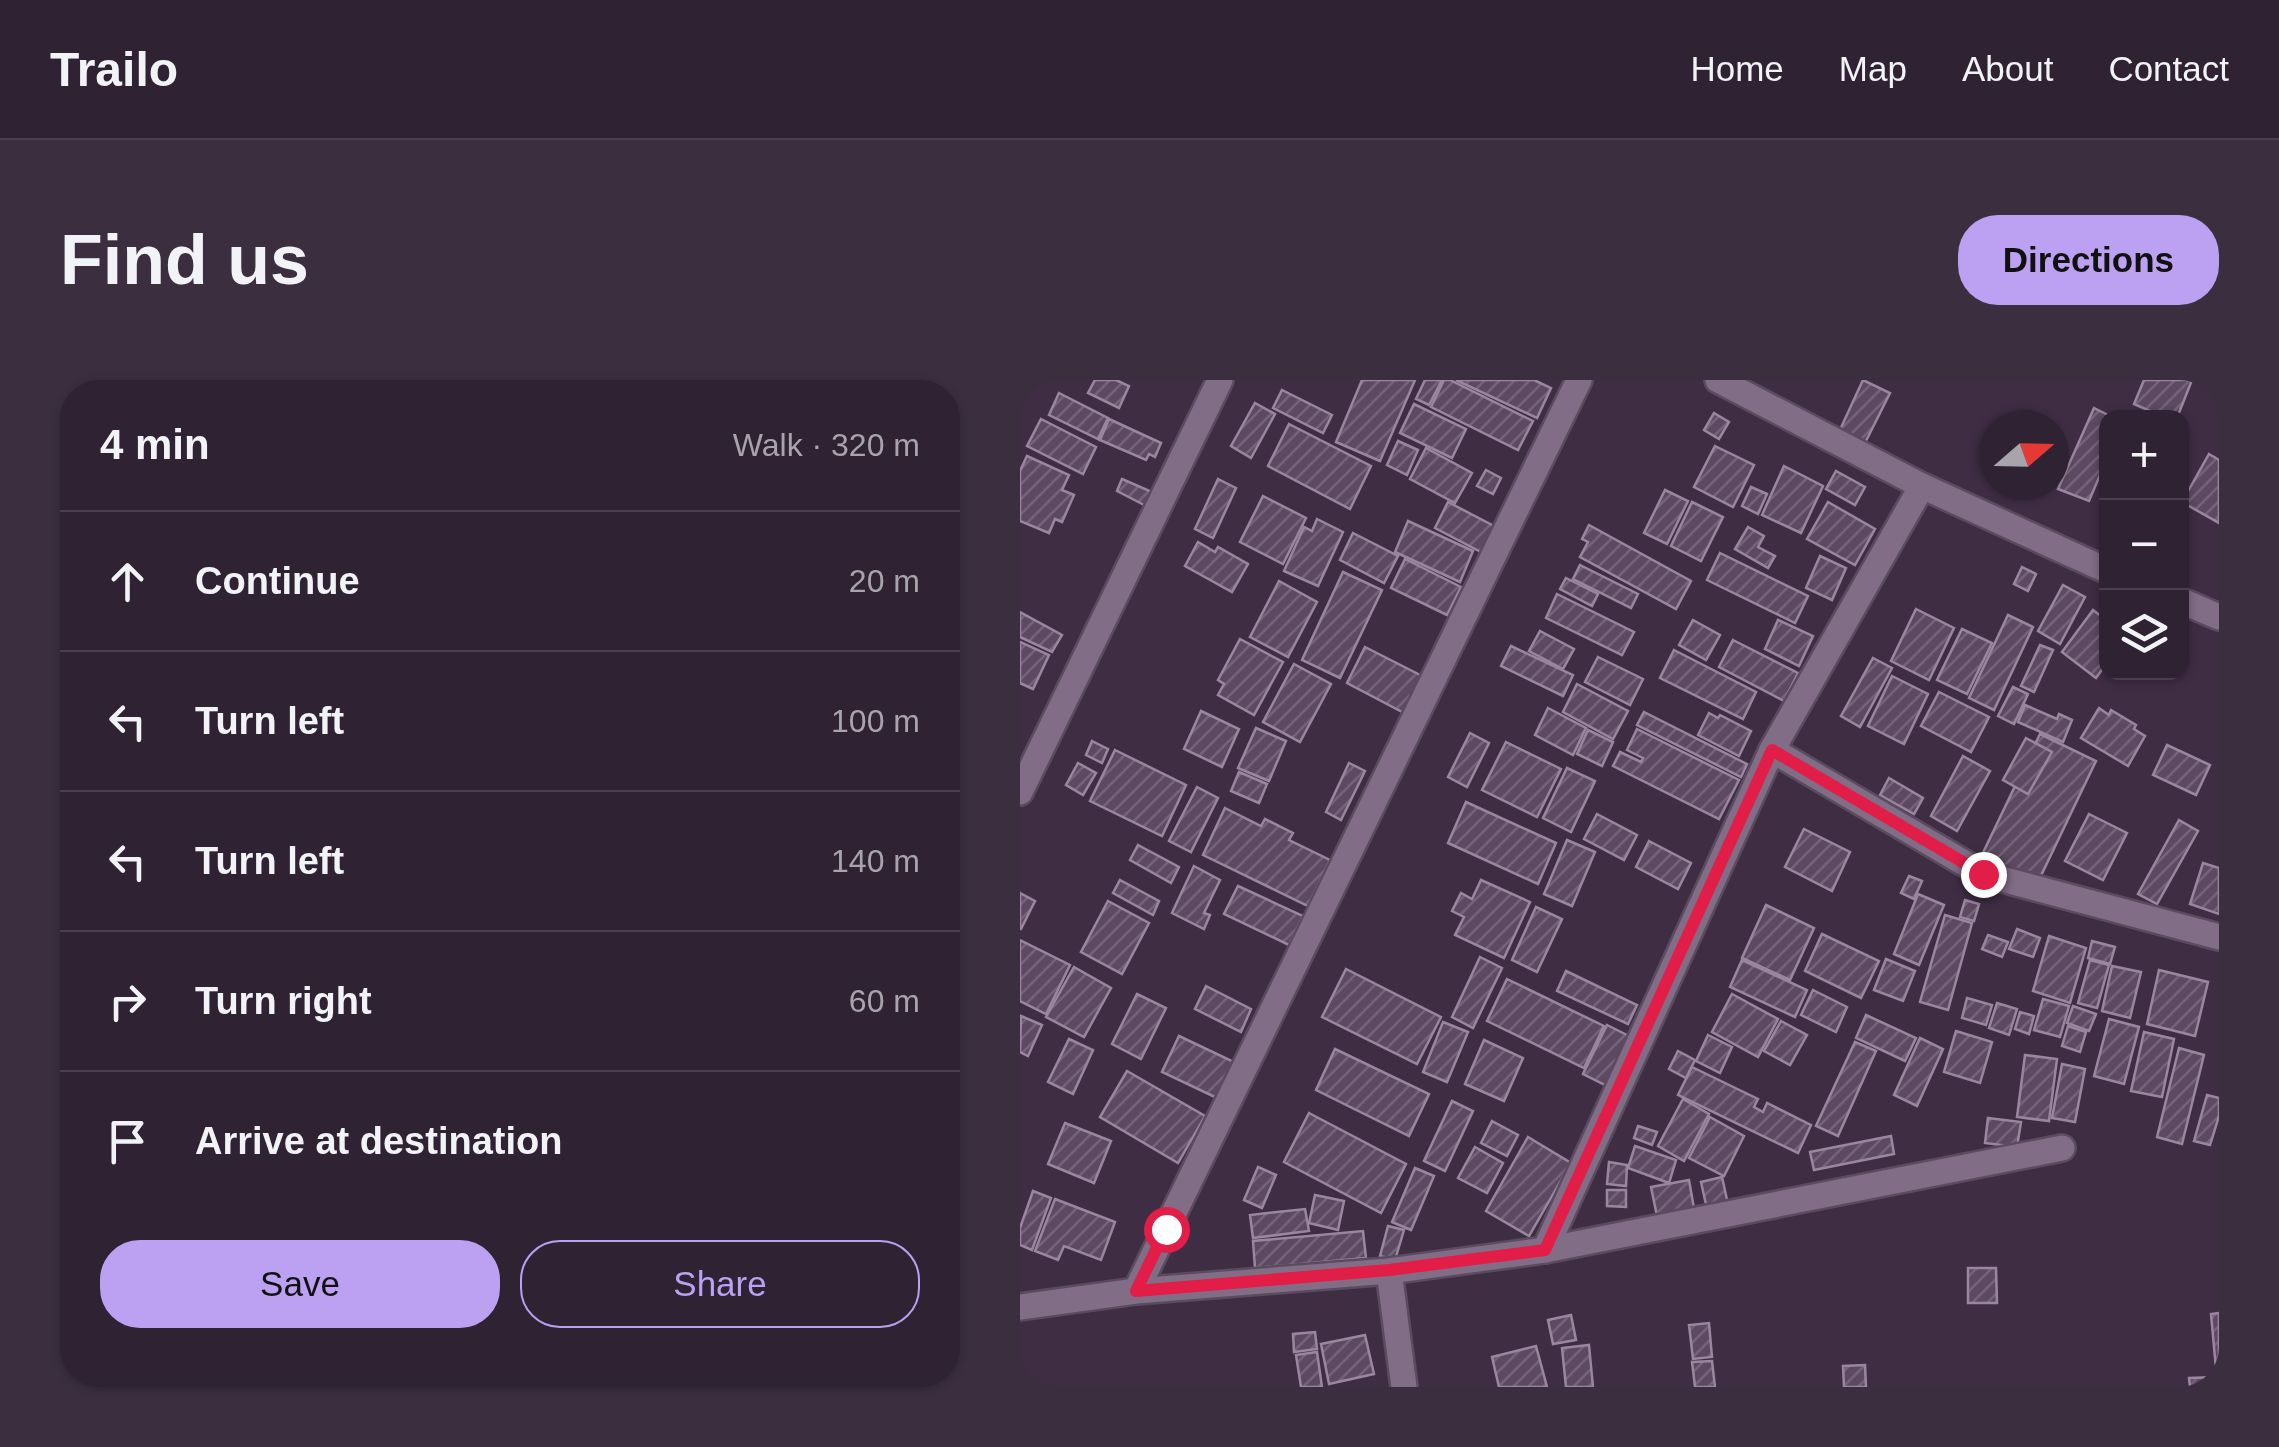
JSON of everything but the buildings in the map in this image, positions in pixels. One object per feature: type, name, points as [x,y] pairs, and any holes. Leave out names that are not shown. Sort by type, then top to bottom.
[{"type":"street","points":[[1020,792],[1220,380]]},
{"type":"street","points":[[1136,1291],[1579,380]]},
{"type":"street","points":[[1718,380],[1922,486],[2099,567]]},
{"type":"street","points":[[1545,1250],[1772,750],[1922,486]]},
{"type":"street","points":[[2189,605],[2219,617]]},
{"type":"street","points":[[1772,750],[1983,874],[2219,938]]},
{"type":"street","points":[[1020,1307],[1136,1291],[1389,1270],[1545,1250],[2062,1148]]},
{"type":"street","points":[[1389,1270],[1404,1387]]},
{"type":"route","points":[[1166,1229],[1136,1291],[1389,1270],[1545,1250],[1772,750],[1983,874]]}]
